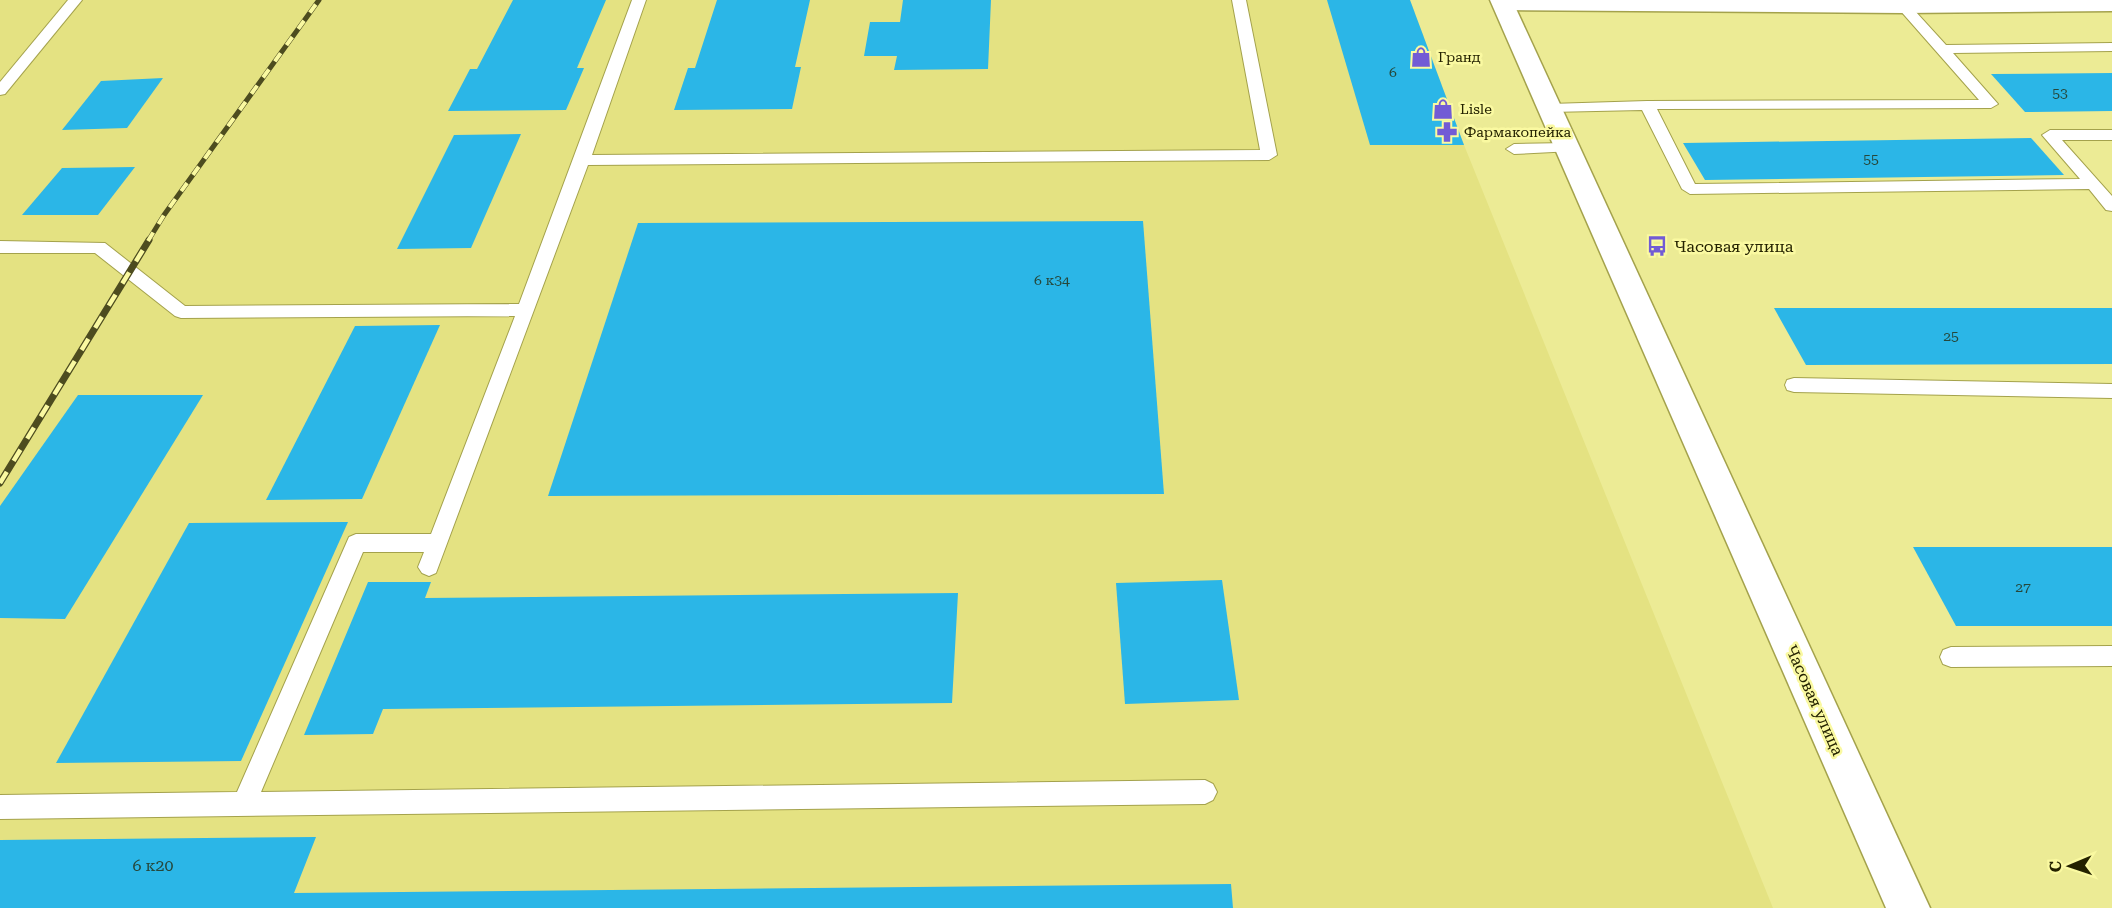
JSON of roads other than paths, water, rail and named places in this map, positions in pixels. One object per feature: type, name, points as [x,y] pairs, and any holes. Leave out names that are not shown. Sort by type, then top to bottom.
[{"type":"main road","points":[[1502,1],[2112,4]]},
{"type":"main road","name":"Часовая улица","points":[[1502,1],[1908,908]]},
{"type":"lane","points":[[0,91],[75,0]]},
{"type":"lane","points":[[429,567],[582,160],[639,0]]},
{"type":"lane","points":[[582,160],[1269,155],[1239,0]]},
{"type":"lane","points":[[1550,108],[1647,105],[1991,104],[1900,3]]},
{"type":"lane","points":[[1941,49],[2112,47]]},
{"type":"lane","points":[[1647,105],[1690,189],[2094,184]]},
{"type":"lane","points":[[2112,135],[2050,135],[2112,206]]},
{"type":"lane","points":[[1514,149],[1568,148]]},
{"type":"lane","points":[[0,247],[99,247],[181,312],[526,310]]},
{"type":"lane","points":[[1794,385],[2112,391]]},
{"type":"lane","points":[[244,804],[356,543],[439,543]]},
{"type":"lane","points":[[1951,657],[2112,656]]},
{"type":"lane","points":[[0,807],[1205,792]]},
{"type":"railway","points":[[148,241],[164,215],[319,0]]},
{"type":"railway","points":[[0,483],[149,240]]},
{"type":"place","name":"Гранд","points":[[1421,57]]},
{"type":"place","name":"Lisle","points":[[1443,109]]},
{"type":"place","name":"Фармакопейка","points":[[1447,132]]},
{"type":"place","name":"Часовая улица","points":[[1657,246]]}]
